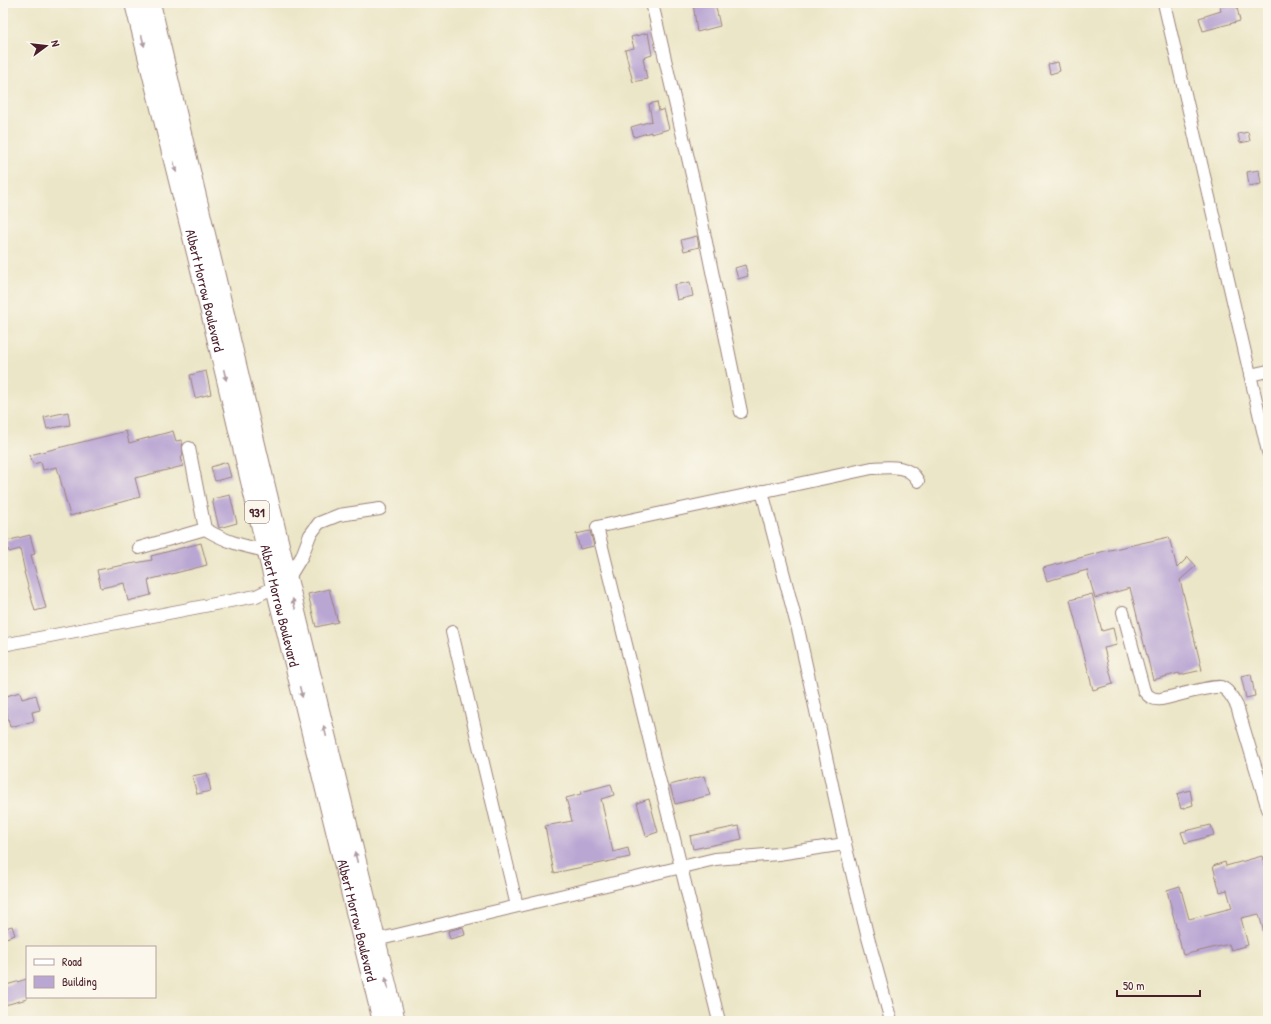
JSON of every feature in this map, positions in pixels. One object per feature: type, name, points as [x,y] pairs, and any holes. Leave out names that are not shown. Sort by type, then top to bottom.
[{"type":"highway","name":"Albert Morrow Boulevard","points":[[134,3],[197,257],[267,551],[282,583],[396,1021]]},
{"type":"highway","name":"Albert Morrow Boulevard","points":[[151,3],[382,1021]]},
{"type":"street","points":[[652,3],[694,184],[742,412]]},
{"type":"street","points":[[1164,3],[1268,452]]},
{"type":"street","points":[[1250,375],[1268,371]]},
{"type":"street","points":[[189,448],[205,530]]},
{"type":"street","points":[[719,1021],[597,527],[762,491],[882,467],[901,468],[915,475],[918,481]]},
{"type":"street","points":[[762,491],[799,633],[845,844],[867,934],[891,1021]]},
{"type":"street","points":[[3,645],[256,596],[282,583],[302,556],[310,535],[319,523],[339,516],[380,509]]},
{"type":"street","points":[[139,548],[205,530],[227,541],[245,547],[267,551]]},
{"type":"street","points":[[1123,612],[1144,690],[1148,696],[1154,700],[1161,699],[1211,687],[1221,687],[1230,694],[1237,706],[1268,809]]},
{"type":"street","points":[[452,632],[518,906]]},
{"type":"street","points":[[376,940],[715,859],[778,854],[845,844]]},
{"type":"building","points":[[693,3],[715,3],[720,26],[697,32]]},
{"type":"building","points":[[1236,3],[1240,21],[1203,31],[1199,18],[1221,11],[1220,7]]},
{"type":"building","points":[[648,33],[652,55],[643,58],[647,79],[633,82],[625,50],[634,48],[631,37]]},
{"type":"building","points":[[1058,62],[1060,71],[1050,74],[1048,64]]},
{"type":"building","points":[[657,102],[659,111],[664,109],[669,129],[634,137],[631,127],[652,121],[649,104]]},
{"type":"building","points":[[1248,132],[1250,141],[1240,143],[1238,134]]},
{"type":"building","points":[[1259,170],[1261,184],[1249,186],[1247,172]]},
{"type":"building","points":[[697,236],[699,247],[684,251],[681,240]]},
{"type":"building","points":[[745,265],[748,276],[738,279],[735,268]]},
{"type":"building","points":[[690,282],[693,296],[677,300],[674,285]]},
{"type":"building","points":[[206,371],[211,394],[195,398],[190,375]]},
{"type":"building","points":[[68,412],[70,425],[47,429],[44,417]]},
{"type":"building","points":[[126,431],[129,443],[173,431],[176,441],[182,440],[183,456],[181,456],[183,466],[135,478],[140,497],[70,516],[57,467],[43,470],[41,462],[33,464],[30,455]]},
{"type":"building","points":[[227,462],[231,477],[215,481],[211,467]]},
{"type":"building","points":[[230,495],[237,523],[219,528],[212,499]]},
{"type":"building","points":[[590,531],[594,546],[580,549],[576,534]]},
{"type":"building","points":[[30,535],[35,554],[31,555],[46,608],[35,611],[24,572],[20,549],[9,552],[6,541]]},
{"type":"building","points":[[1169,537],[1177,568],[1188,557],[1196,566],[1180,580],[1202,670],[1180,675],[1179,673],[1153,680],[1130,588],[1095,598],[1087,570],[1047,581],[1043,568],[1105,551]]},
{"type":"building","points":[[201,543],[207,565],[148,580],[151,595],[128,601],[124,583],[101,588],[97,570],[152,560],[151,556]]},
{"type":"building","points":[[329,589],[338,622],[316,627],[308,594]]},
{"type":"building","points":[[1092,594],[1102,631],[1113,628],[1117,645],[1104,648],[1113,684],[1093,690],[1070,600]]},
{"type":"building","points":[[1251,674],[1255,696],[1246,698],[1241,676]]},
{"type":"building","points":[[20,692],[22,699],[36,695],[40,710],[32,712],[34,721],[10,727],[3,697]]},
{"type":"building","points":[[207,773],[211,791],[197,794],[192,776]]},
{"type":"building","points":[[704,776],[710,795],[675,804],[670,785]]},
{"type":"building","points":[[611,784],[614,795],[601,799],[613,852],[628,848],[630,857],[554,873],[545,826],[572,821],[566,798],[581,794],[581,792]]},
{"type":"building","points":[[1190,790],[1193,805],[1181,809],[1177,794]]},
{"type":"building","points":[[649,799],[658,832],[646,836],[637,803]]},
{"type":"building","points":[[1211,825],[1214,835],[1185,843],[1181,832]]},
{"type":"building","points":[[739,826],[742,839],[693,849],[690,836]]},
{"type":"building","points":[[1262,856],[1268,878],[1268,937],[1265,937],[1259,914],[1241,918],[1248,945],[1231,950],[1229,944],[1183,955],[1167,890],[1180,886],[1189,919],[1232,908],[1227,890],[1220,892],[1213,866],[1225,862],[1226,866]]},
{"type":"building","points":[[12,926],[15,935],[6,938],[3,929]]},
{"type":"building","points":[[463,927],[465,935],[450,939],[448,931]]},
{"type":"building","points":[[26,979],[27,999],[5,1005],[3,986]]}]
